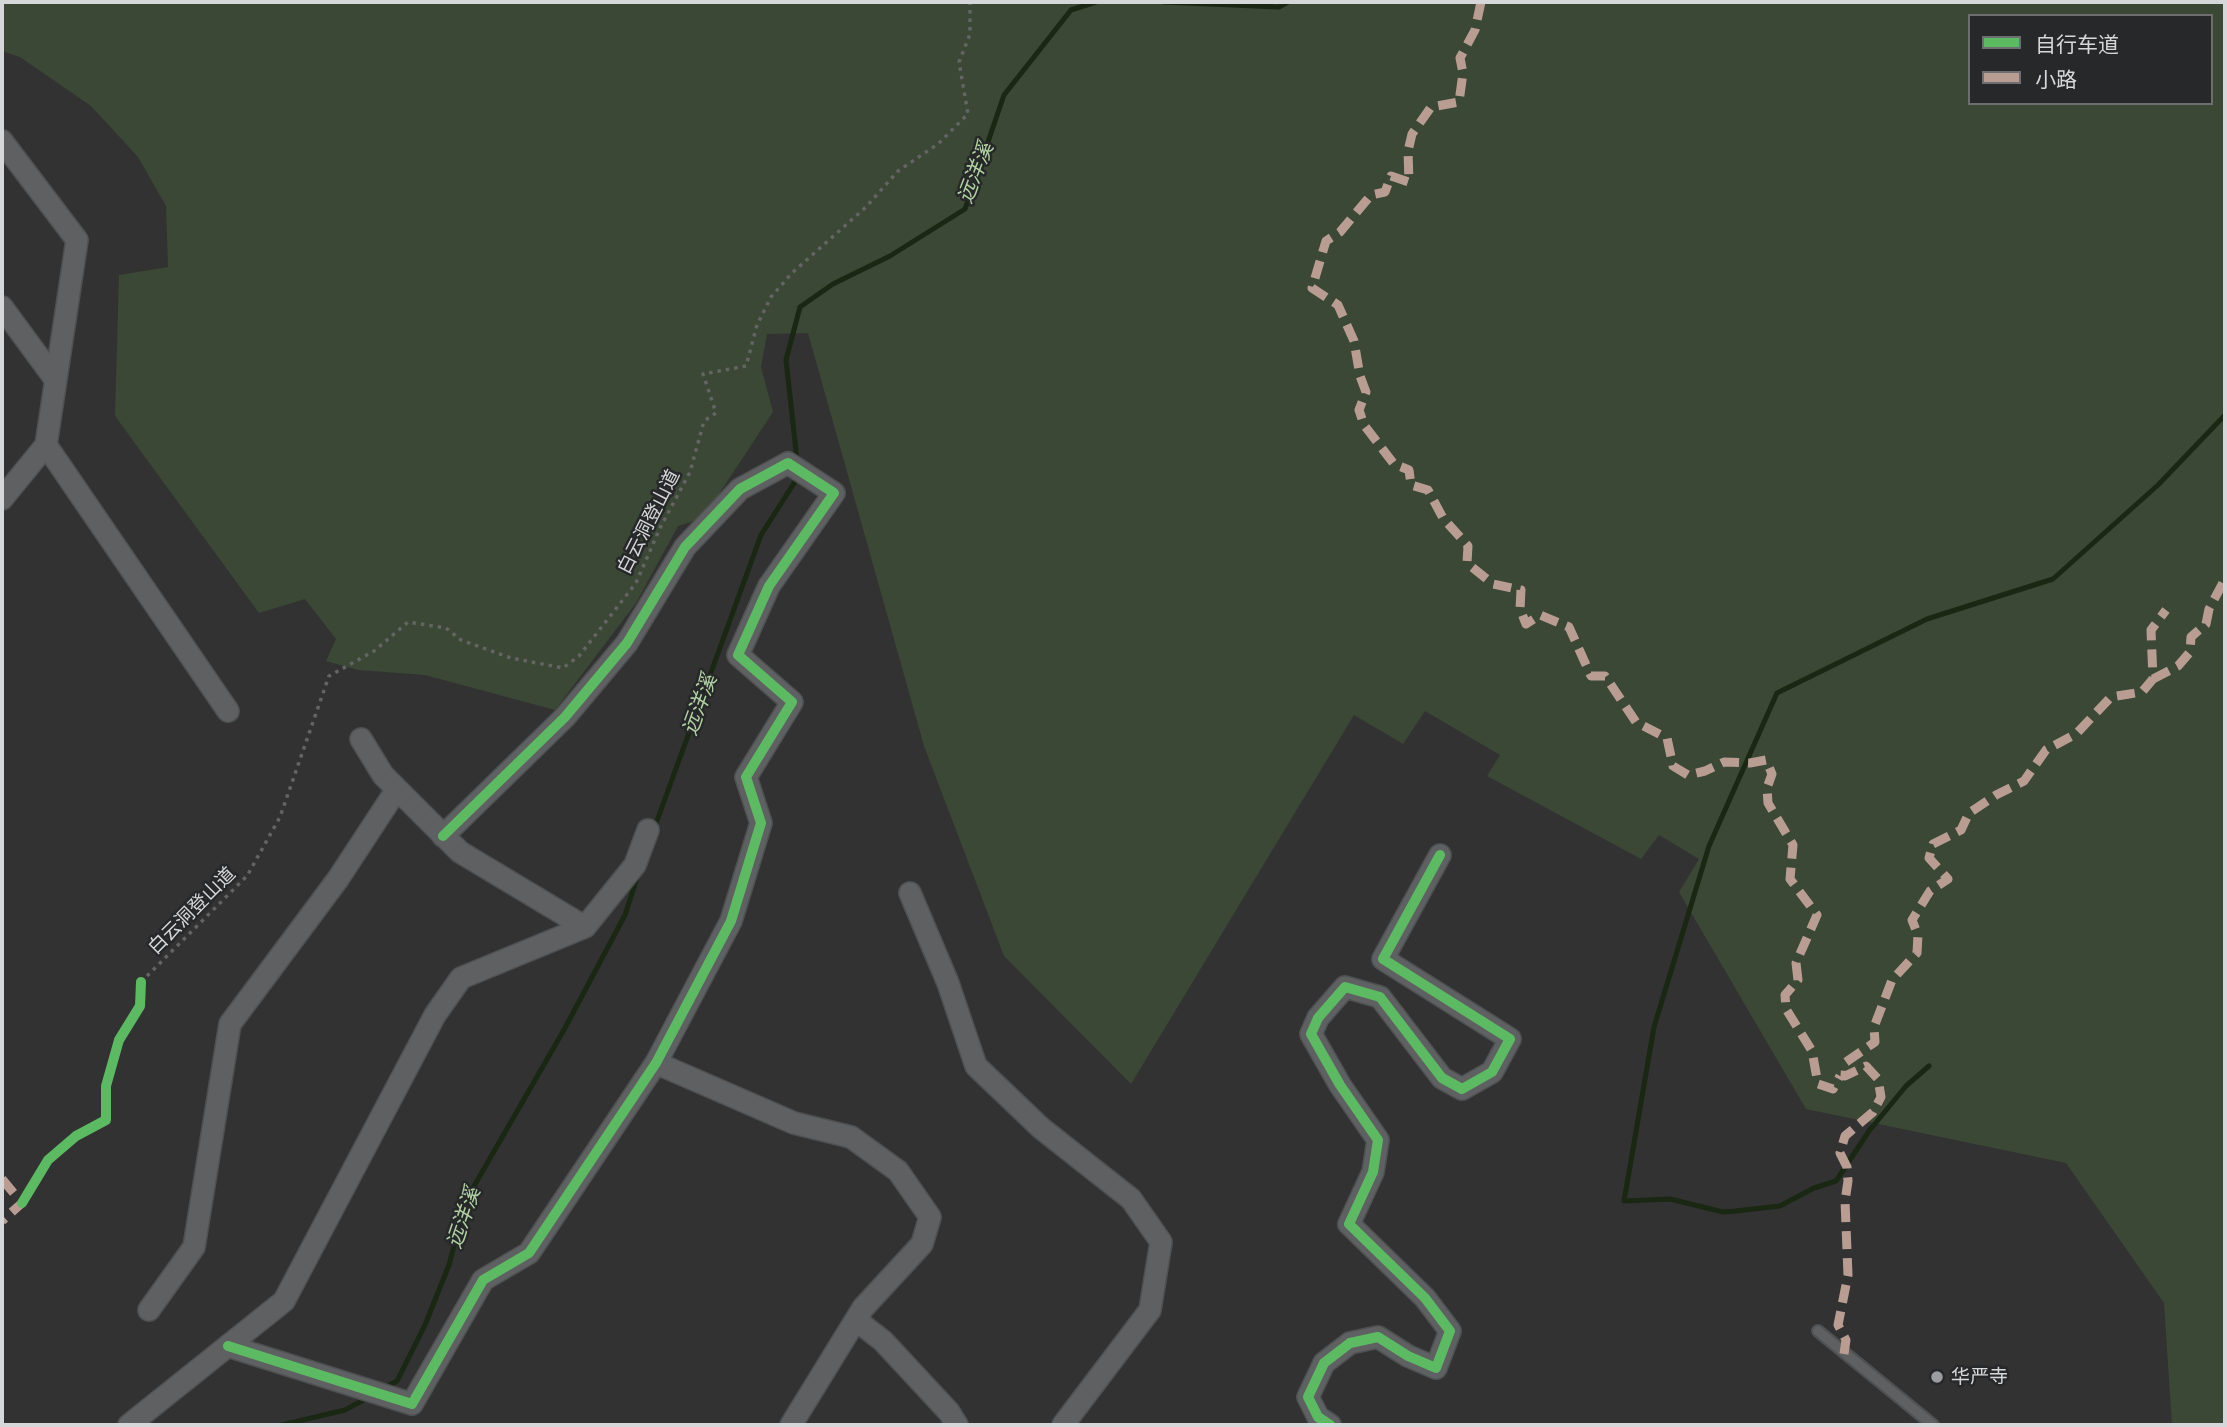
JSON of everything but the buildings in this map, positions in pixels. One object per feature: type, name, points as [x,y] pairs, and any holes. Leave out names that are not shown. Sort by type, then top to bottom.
[{"type":"street","points":[[2,141],[77,240],[46,445],[2,499]]},
{"type":"street","points":[[2,307],[55,379]]},
{"type":"street","points":[[46,445],[228,711]]},
{"type":"street","points":[[229,1346],[412,1404],[483,1280],[529,1253],[656,1063],[731,921],[761,823],[746,778],[792,702],[738,656],[769,586],[834,493],[788,463],[740,489],[685,547],[627,643],[565,717],[443,836]]},
{"type":"street","points":[[361,738],[383,775],[460,852],[585,927]]},
{"type":"street","points":[[149,1310],[194,1247],[230,1024],[338,879],[397,789]]},
{"type":"street","points":[[129,1425],[284,1301],[435,1015],[461,978],[585,927],[635,866],[648,830]]},
{"type":"street","points":[[1330,1425],[1318,1417],[1308,1397],[1324,1363],[1350,1343],[1378,1337],[1408,1356],[1436,1368],[1450,1331],[1424,1298],[1349,1224],[1373,1172],[1378,1140],[1340,1085],[1311,1034],[1318,1018],[1345,987],[1380,997],[1442,1078],[1462,1089],[1492,1072],[1510,1039],[1383,959],[1440,855]]},
{"type":"street","points":[[910,893],[948,983],[976,1066],[1041,1128],[1131,1199],[1160,1242],[1150,1310],[1063,1425]]},
{"type":"street","points":[[656,1063],[794,1123],[851,1137],[898,1171],[930,1217],[922,1244],[863,1308],[792,1425]]},
{"type":"street","points":[[856,1320],[883,1341],[949,1412],[957,1425]]},
{"type":"lane","points":[[1818,1331],[1933,1425]]},
{"type":"green space","points":[[2,2],[2225,2],[2225,1425],[2172,1425],[2164,1303],[2066,1163],[1806,1109],[1679,892],[1699,859],[1659,835],[1641,859],[1487,776],[1500,755],[1425,711],[1403,744],[1354,715],[1131,1084],[1004,956],[924,746],[808,333],[767,334],[761,367],[773,412],[703,518],[678,526],[636,603],[555,710],[425,675],[358,670],[326,661],[336,639],[305,599],[259,613],[115,416],[119,275],[168,267],[166,206],[138,157],[91,106],[20,57],[2,51]]},
{"type":"waterway","name":"远洋溪","points":[[797,460],[786,360],[800,307],[833,284],[890,256],[965,209],[1004,95],[1071,10],[1096,2]]},
{"type":"waterway","name":"远洋溪","points":[[1163,2],[1279,7],[1288,2]]},
{"type":"waterway","points":[[1929,1066],[1906,1086],[1869,1131],[1836,1181],[1814,1188],[1780,1206],[1723,1212],[1670,1199],[1624,1201],[1654,1027],[1709,846],[1777,693],[1927,619],[2053,579],[2158,485],[2225,415]]},
{"type":"waterway","name":"远洋溪","points":[[654,829],[761,535],[798,477]]},
{"type":"waterway","name":"远洋溪","points":[[384,1388],[397,1381],[425,1325],[449,1265],[466,1200],[565,1028],[625,915],[638,875]]},
{"type":"waterway","name":"远洋溪","points":[[282,1425],[345,1410],[369,1397]]},
{"type":"marked path","points":[[1481,2],[1475,30],[1460,58],[1463,73],[1459,102],[1431,107],[1412,134],[1408,151],[1409,182],[1391,176],[1385,192],[1371,195],[1340,232],[1326,241],[1312,288],[1338,305],[1354,341],[1360,376],[1366,392],[1359,410],[1364,425],[1394,464],[1409,470],[1411,485],[1428,490],[1443,518],[1468,546],[1467,563],[1493,584],[1521,590],[1520,609],[1526,624],[1540,615],[1569,627],[1591,676],[1605,676],[1636,722],[1667,738],[1673,766],[1688,775],[1724,762],[1750,763],[1766,760],[1772,774],[1767,788],[1768,803],[1793,845],[1790,879],[1817,915],[1796,963],[1798,980],[1785,995],[1786,1009],[1812,1051],[1818,1084],[1833,1089],[1840,1076]]},
{"type":"marked path","points":[[2153,679],[2178,666],[2190,652],[2191,637],[2206,624],[2209,609],[2225,579]]},
{"type":"marked path","points":[[1844,1354],[1846,1340],[1838,1325],[1848,1275],[1845,1201],[1848,1181],[1847,1167],[1840,1153],[1845,1136],[1873,1112],[1881,1097],[1878,1079],[1866,1066],[1845,1076],[1846,1062],[1875,1042],[1874,1027],[1892,980],[1917,953],[1918,935],[1912,920],[1930,891],[1948,879],[1929,858],[1933,844],[1961,830],[1969,813],[2024,781],[2046,750],[2076,734],[2111,697],[2142,692],[2153,679],[2151,630],[2166,610]]},
{"type":"marked path","points":[[2,1179],[22,1203],[2,1221]]},
{"type":"cycle path","points":[[228,1346],[412,1404],[483,1280],[529,1253],[656,1063],[731,921],[761,823],[746,777],[792,702],[738,655],[769,586],[834,493],[788,463],[740,489],[685,547],[627,643],[565,717],[443,836]]},
{"type":"cycle path","points":[[1330,1425],[1318,1417],[1308,1397],[1324,1363],[1350,1343],[1378,1337],[1408,1356],[1436,1368],[1450,1331],[1425,1298],[1349,1224],[1373,1172],[1378,1140],[1340,1085],[1311,1034],[1318,1018],[1345,987],[1380,997],[1442,1078],[1462,1089],[1492,1072],[1510,1039],[1383,959],[1440,855]]},
{"type":"cycle path","points":[[22,1203],[48,1160],[76,1136],[106,1120],[106,1086],[119,1040],[140,1006],[141,982]]},
{"type":"place","name":"华严寺","points":[[1937,1377]]}]
